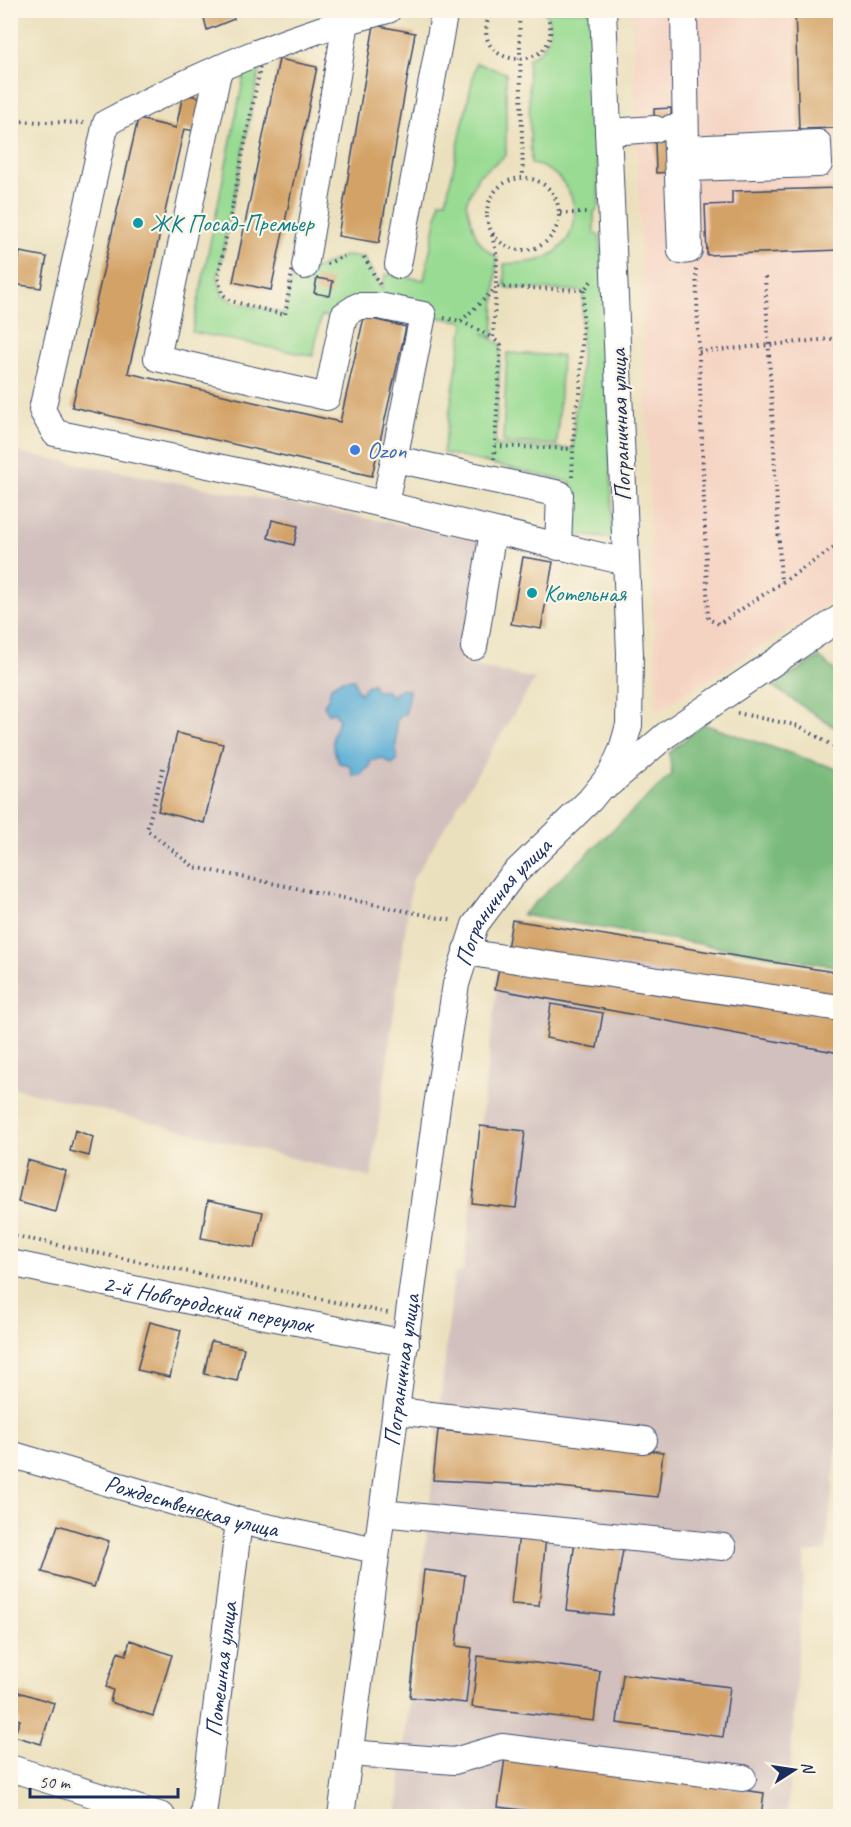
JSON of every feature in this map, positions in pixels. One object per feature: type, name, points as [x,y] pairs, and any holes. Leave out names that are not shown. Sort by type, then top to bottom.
[{"type":"street","points":[[388,10],[289,41],[219,68],[106,123],[42,410],[55,433],[294,483],[626,562]]},
{"type":"street","points":[[387,261],[445,10]]},
{"type":"street","name":"Пограничная улица","points":[[341,1816],[440,1084],[456,984],[475,925],[511,877],[590,800],[611,774],[622,750],[629,725],[630,654],[603,10]]},
{"type":"street","points":[[675,10],[667,128],[681,251],[689,250],[687,168],[819,164],[818,143],[686,148],[684,10]]},
{"type":"street","points":[[305,266],[346,22]]},
{"type":"street","points":[[219,68],[157,358],[327,397],[344,315],[358,306],[379,306],[423,315],[385,504]]},
{"type":"street","points":[[608,132],[667,128]]},
{"type":"street","points":[[394,459],[560,494],[558,547]]},
{"type":"street","points":[[474,647],[493,531]]},
{"type":"street","points":[[590,800],[666,735],[840,618]]},
{"type":"street","points":[[466,950],[484,955],[840,1008]]},
{"type":"street","name":"2-й Новгородский переулок","points":[[10,1263],[405,1343]]},
{"type":"street","points":[[397,1411],[645,1440]]},
{"type":"street","name":"Рождественская улица","points":[[10,1454],[239,1521],[376,1550]]},
{"type":"street","points":[[382,1513],[723,1548]]},
{"type":"street","name":"Потешная улица","points":[[203,1816],[239,1521]]},
{"type":"street","points":[[349,1753],[454,1761],[502,1746],[743,1778]]},
{"type":"street","points":[[10,1768],[162,1816]]},
{"type":"path","points":[[492,10],[487,22],[490,43],[506,58],[521,60],[536,55],[549,39],[550,29],[545,10]]},
{"type":"path","points":[[519,10],[523,178]]},
{"type":"path","points":[[330,40],[326,68],[285,315],[231,301],[222,294],[218,277],[261,63],[330,40]]},
{"type":"path","points":[[10,120],[106,123]]},
{"type":"path","points":[[492,234],[505,246],[515,250],[526,251],[540,247],[554,234],[558,224],[560,213],[552,192],[544,184],[534,179],[512,179],[502,184],[488,202],[487,224],[492,234],[497,257],[493,338]]},
{"type":"path","points":[[594,213],[594,222]]},
{"type":"path","points":[[338,252],[352,257]]},
{"type":"path","points":[[382,290],[362,257],[387,261]]},
{"type":"path","points":[[696,258],[708,619],[719,624],[840,544]]},
{"type":"path","points":[[572,482],[575,409],[580,395],[584,290],[596,275]]},
{"type":"path","points":[[765,277],[781,584]]},
{"type":"path","points":[[461,321],[496,287],[584,290]]},
{"type":"path","points":[[423,315],[461,321],[493,338],[501,345],[494,463]]},
{"type":"path","points":[[699,351],[838,338],[840,402]]},
{"type":"path","points":[[495,446],[573,449]]},
{"type":"path","points":[[711,704],[736,713],[799,726],[840,750]]},
{"type":"path","points":[[163,768],[147,830],[194,867],[475,925]]},
{"type":"path","points":[[10,1236],[389,1313],[390,1302]]},
{"type":"shaded area","points":[[632,11],[840,11],[840,597],[657,711]]},
{"type":"shaded area","points":[[10,451],[481,540],[461,664],[535,679],[412,881],[371,1178],[11,1087]]},
{"type":"shaded area","points":[[512,920],[840,973],[840,1409],[826,1552],[805,1552],[787,1816],[397,1816],[454,1273],[463,1272],[496,995]]},
{"type":"green space","points":[[545,11],[592,11],[599,206],[594,213],[594,232],[600,237],[605,299],[613,539],[570,534],[571,482],[443,453],[464,323],[461,321],[423,315],[335,318],[321,316],[313,356],[192,332],[245,71],[261,63],[218,277],[222,294],[231,301],[285,314],[291,280],[344,256],[364,257],[382,289],[385,274],[424,280],[440,201],[446,201],[476,63],[506,73],[506,155],[478,176],[466,203],[479,241],[483,247],[497,257],[493,338],[483,333],[501,345],[495,445],[573,449],[575,409],[580,395],[583,291],[505,288],[504,264],[533,261],[549,256],[562,246],[571,233],[574,219],[573,204],[568,190],[559,178],[547,169],[531,164],[528,59],[545,45],[548,39],[549,26]]},
{"type":"green space","points":[[507,353],[562,356],[557,445],[503,442]]},
{"type":"green space","points":[[819,657],[840,675],[840,731],[772,686]]},
{"type":"green space","points":[[703,724],[840,770],[840,967],[522,915],[672,774],[669,753]]},
{"type":"water","points":[[354,679],[360,694],[366,686],[373,684],[376,691],[385,690],[392,696],[400,689],[409,690],[406,712],[396,721],[397,760],[392,764],[382,758],[370,761],[370,766],[360,775],[353,776],[350,765],[339,763],[333,742],[339,721],[335,712],[328,713],[324,705],[329,697],[331,686],[341,680]]},
{"type":"building","points":[[202,10],[232,10],[234,19],[207,30]]},
{"type":"building","points":[[795,10],[840,10],[840,128],[799,129]]},
{"type":"building","points":[[374,25],[415,33],[379,243],[338,236]]},
{"type":"building","points":[[279,59],[317,67],[271,290],[233,282]]},
{"type":"building","name":"ЖК Посад-Премьер","points":[[183,94],[208,99],[201,132],[184,129],[128,373],[340,422],[364,317],[406,327],[372,476],[72,407],[138,119],[176,128]]},
{"type":"building","points":[[671,108],[673,172],[656,173],[654,109]]},
{"type":"building","points":[[840,188],[840,250],[707,255],[705,205],[732,204],[732,191]]},
{"type":"building","points":[[20,252],[47,257],[41,288],[13,284]]},
{"type":"building","points":[[317,278],[333,281],[330,296],[314,293]]},
{"type":"building","points":[[272,520],[298,526],[294,545],[268,538]]},
{"type":"building","name":"Котельная","points":[[523,557],[553,562],[541,629],[511,624]]},
{"type":"building","points":[[177,733],[223,744],[204,823],[158,811]]},
{"type":"building","points":[[512,920],[840,973],[840,999],[507,948]]},
{"type":"building","points":[[500,962],[840,1017],[840,1053],[495,989]]},
{"type":"building","points":[[551,1004],[603,1013],[597,1048],[546,1038]]},
{"type":"building","points":[[480,1126],[525,1131],[516,1208],[472,1203]]},
{"type":"building","points":[[75,1130],[93,1137],[89,1156],[70,1151]]},
{"type":"building","points":[[27,1160],[66,1171],[56,1212],[18,1202]]},
{"type":"building","points":[[208,1200],[263,1212],[255,1248],[201,1238]]},
{"type":"building","points":[[150,1322],[181,1330],[170,1377],[137,1370]]},
{"type":"building","points":[[211,1341],[244,1348],[237,1381],[204,1374]]},
{"type":"building","points":[[438,1430],[663,1452],[658,1497],[549,1486],[433,1480]]},
{"type":"building","points":[[58,1525],[109,1541],[94,1587],[42,1572]]},
{"type":"building","points":[[519,1534],[546,1537],[539,1606],[511,1604]]},
{"type":"building","points":[[575,1541],[624,1544],[612,1615],[566,1610]]},
{"type":"building","points":[[424,1570],[465,1575],[456,1646],[472,1648],[466,1703],[410,1697]]},
{"type":"building","points":[[130,1640],[172,1655],[153,1716],[110,1702],[113,1690],[106,1687],[118,1652],[126,1655]]},
{"type":"building","points":[[478,1656],[600,1671],[594,1721],[472,1707]]},
{"type":"building","points":[[623,1674],[730,1687],[723,1737],[617,1723]]},
{"type":"building","points":[[12,1690],[54,1703],[41,1744],[14,1736],[20,1720],[10,1717]]},
{"type":"building","points":[[505,1758],[764,1793],[761,1816],[570,1816],[498,1807]]},
{"type":"place","name":"ЖК Посад-Премьер","points":[[138,223]]},
{"type":"place","name":"Ozon","points":[[355,450]]},
{"type":"place","name":"Котельная","points":[[532,593]]}]
